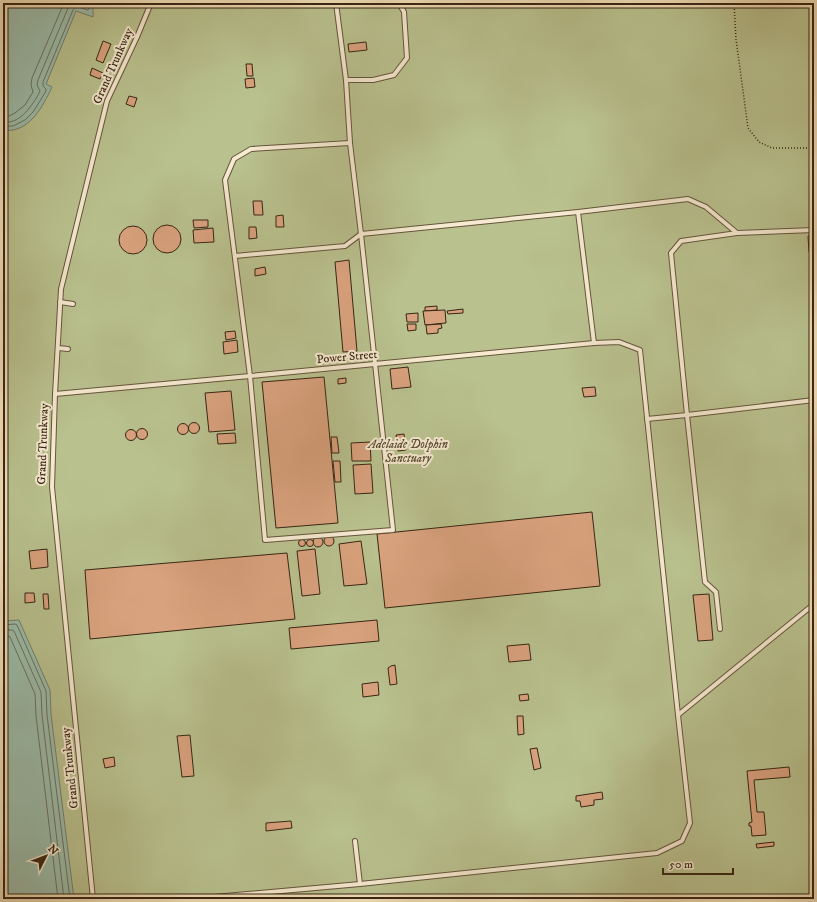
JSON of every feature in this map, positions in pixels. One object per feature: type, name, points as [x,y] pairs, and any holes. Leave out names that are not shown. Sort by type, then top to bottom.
[{"type":"lane","name":"Grand Trunkway","points":[[93,899],[52,487],[60,302],[61,289],[106,101],[137,37],[150,3]]},
{"type":"lane","points":[[223,4],[237,3]]},
{"type":"lane","points":[[336,3],[346,80],[350,143],[393,530],[265,540],[250,376],[225,180],[234,159],[250,149],[350,143]]},
{"type":"lane","points":[[346,80],[373,80],[394,75],[407,58],[404,12],[399,3]]},
{"type":"lane","points":[[235,256],[345,246],[361,234],[578,212],[688,199],[706,207],[737,233]]},
{"type":"lane","points":[[578,212],[594,343]]},
{"type":"lane","points":[[720,629],[716,592],[705,582],[671,253],[681,241],[737,233],[814,230]]},
{"type":"lane","points":[[60,302],[73,304]]},
{"type":"lane","name":"Power Street","points":[[55,394],[594,343],[619,342],[640,350],[647,419]]},
{"type":"lane","points":[[58,348],[68,349]]},
{"type":"lane","points":[[191,899],[360,884],[657,853],[682,841],[690,823],[647,419],[814,400]]},
{"type":"lane","points":[[678,715],[814,604]]},
{"type":"lane","points":[[355,841],[360,884]]},
{"type":"path","points":[[734,3],[736,39],[748,128],[759,142],[772,148],[814,148]]},
{"type":"green space","name":"Adelaide Dolphin Sanctuary","points":[[3,3],[814,3],[814,899],[3,899]]},
{"type":"water","points":[[3,3],[93,3],[93,17],[76,11],[46,84],[52,87],[39,110],[28,123],[20,128],[12,130],[3,130]]},
{"type":"water","points":[[19,620],[50,690],[51,714],[74,899],[3,899],[3,621]]},
{"type":"building","points":[[103,41],[111,44],[103,63],[96,60]]},
{"type":"building","points":[[366,42],[367,50],[349,52],[348,44]]},
{"type":"building","points":[[246,64],[252,64],[253,76],[247,76]]},
{"type":"building","points":[[92,68],[103,73],[100,79],[90,75]]},
{"type":"building","points":[[254,78],[255,87],[246,88],[245,79]]},
{"type":"building","points":[[129,96],[137,98],[134,107],[126,104]]},
{"type":"building","points":[[253,201],[262,201],[263,215],[254,215]]},
{"type":"building","points":[[283,215],[284,227],[276,227],[276,216]]},
{"type":"building","points":[[193,220],[208,220],[208,227],[194,228]]},
{"type":"building","points":[[167,225],[177,229],[181,239],[177,249],[167,253],[157,249],[153,239],[157,229]]},
{"type":"building","points":[[133,226],[143,230],[147,240],[143,250],[133,254],[123,250],[119,240],[123,230]]},
{"type":"building","points":[[249,227],[256,227],[257,238],[249,239]]},
{"type":"building","points":[[213,228],[214,242],[194,243],[193,230]]},
{"type":"building","points":[[814,235],[814,251],[809,252],[808,236]]},
{"type":"building","points":[[349,260],[357,351],[343,352],[335,262]]},
{"type":"building","points":[[265,267],[266,274],[255,276],[255,269]]},
{"type":"building","points":[[810,302],[814,302],[814,337]]},
{"type":"building","points":[[437,306],[437,310],[425,311],[425,307]]},
{"type":"building","points":[[463,309],[463,313],[448,314],[447,311]]},
{"type":"building","points":[[445,310],[446,323],[425,325],[423,311]]},
{"type":"building","points":[[418,313],[418,322],[407,322],[406,314]]},
{"type":"building","points":[[407,324],[416,324],[416,330],[408,331]]},
{"type":"building","points":[[441,324],[442,328],[438,329],[438,333],[427,334],[426,325]]},
{"type":"building","points":[[235,331],[236,338],[226,340],[225,332]]},
{"type":"building","points":[[237,340],[238,352],[224,354],[223,342]]},
{"type":"building","points":[[408,367],[411,387],[392,389],[390,369]]},
{"type":"building","points":[[324,377],[338,523],[276,528],[262,382]]},
{"type":"building","points":[[346,378],[346,383],[338,384],[338,379]]},
{"type":"building","points":[[595,387],[596,396],[584,397],[582,388]]},
{"type":"building","points":[[231,391],[235,430],[209,432],[205,393]]},
{"type":"building","points":[[192,423],[196,423],[198,424],[198,432],[192,433],[189,430],[189,426]]},
{"type":"building","points":[[181,424],[185,424],[187,425],[187,433],[181,434],[178,431],[178,427]]},
{"type":"building","points":[[140,429],[144,429],[146,430],[146,438],[140,439],[137,436],[137,432]]},
{"type":"building","points":[[129,430],[133,430],[135,431],[135,439],[129,440],[126,437],[126,433]]},
{"type":"building","points":[[235,433],[236,443],[218,444],[217,434]]},
{"type":"building","points":[[404,434],[406,450],[398,451],[396,435]]},
{"type":"building","points":[[331,437],[337,437],[339,453],[332,453]]},
{"type":"building","points":[[370,442],[371,461],[352,461],[351,443]]},
{"type":"building","points":[[333,461],[340,461],[341,482],[335,482]]},
{"type":"building","points":[[371,464],[373,493],[355,494],[353,465]]},
{"type":"building","points":[[592,512],[600,586],[385,608],[377,534]]},
{"type":"building","points":[[329,536],[334,541],[329,546],[324,541]]},
{"type":"building","points":[[318,537],[323,542],[318,547],[313,542]]},
{"type":"building","points":[[302,540],[305,543],[302,546],[299,543]]},
{"type":"building","points":[[310,540],[313,543],[310,546],[307,543]]},
{"type":"building","points":[[361,541],[367,584],[344,586],[339,544]]},
{"type":"building","points":[[47,549],[48,567],[31,569],[29,551]]},
{"type":"building","points":[[315,549],[320,594],[302,596],[297,551]]},
{"type":"building","points":[[287,553],[295,619],[90,639],[85,570]]},
{"type":"building","points":[[25,593],[34,593],[35,602],[25,603]]},
{"type":"building","points":[[43,594],[48,594],[49,609],[44,609]]},
{"type":"building","points":[[709,594],[713,640],[698,641],[693,595]]},
{"type":"building","points":[[377,620],[379,641],[291,649],[289,628]]},
{"type":"building","points":[[529,644],[531,660],[509,662],[507,646]]},
{"type":"building","points":[[395,665],[397,684],[390,685],[388,668]]},
{"type":"building","points":[[378,682],[379,695],[363,697],[362,684]]},
{"type":"building","points":[[528,694],[529,700],[520,701],[519,695]]},
{"type":"building","points":[[517,716],[523,716],[524,734],[518,735]]},
{"type":"building","points":[[190,735],[194,776],[182,777],[177,736]]},
{"type":"building","points":[[537,748],[541,768],[534,770],[530,749]]},
{"type":"building","points":[[114,757],[115,766],[105,768],[103,759]]},
{"type":"building","points":[[789,767],[790,777],[754,780],[757,812],[764,812],[766,835],[752,836],[751,826],[749,826],[749,823],[752,822],[747,771]]},
{"type":"building","points":[[602,792],[603,799],[594,800],[594,805],[581,807],[580,801],[576,801],[576,796]]},
{"type":"building","points":[[291,821],[292,828],[266,831],[266,823]]},
{"type":"building","points":[[774,842],[774,846],[757,848],[756,844]]}]
